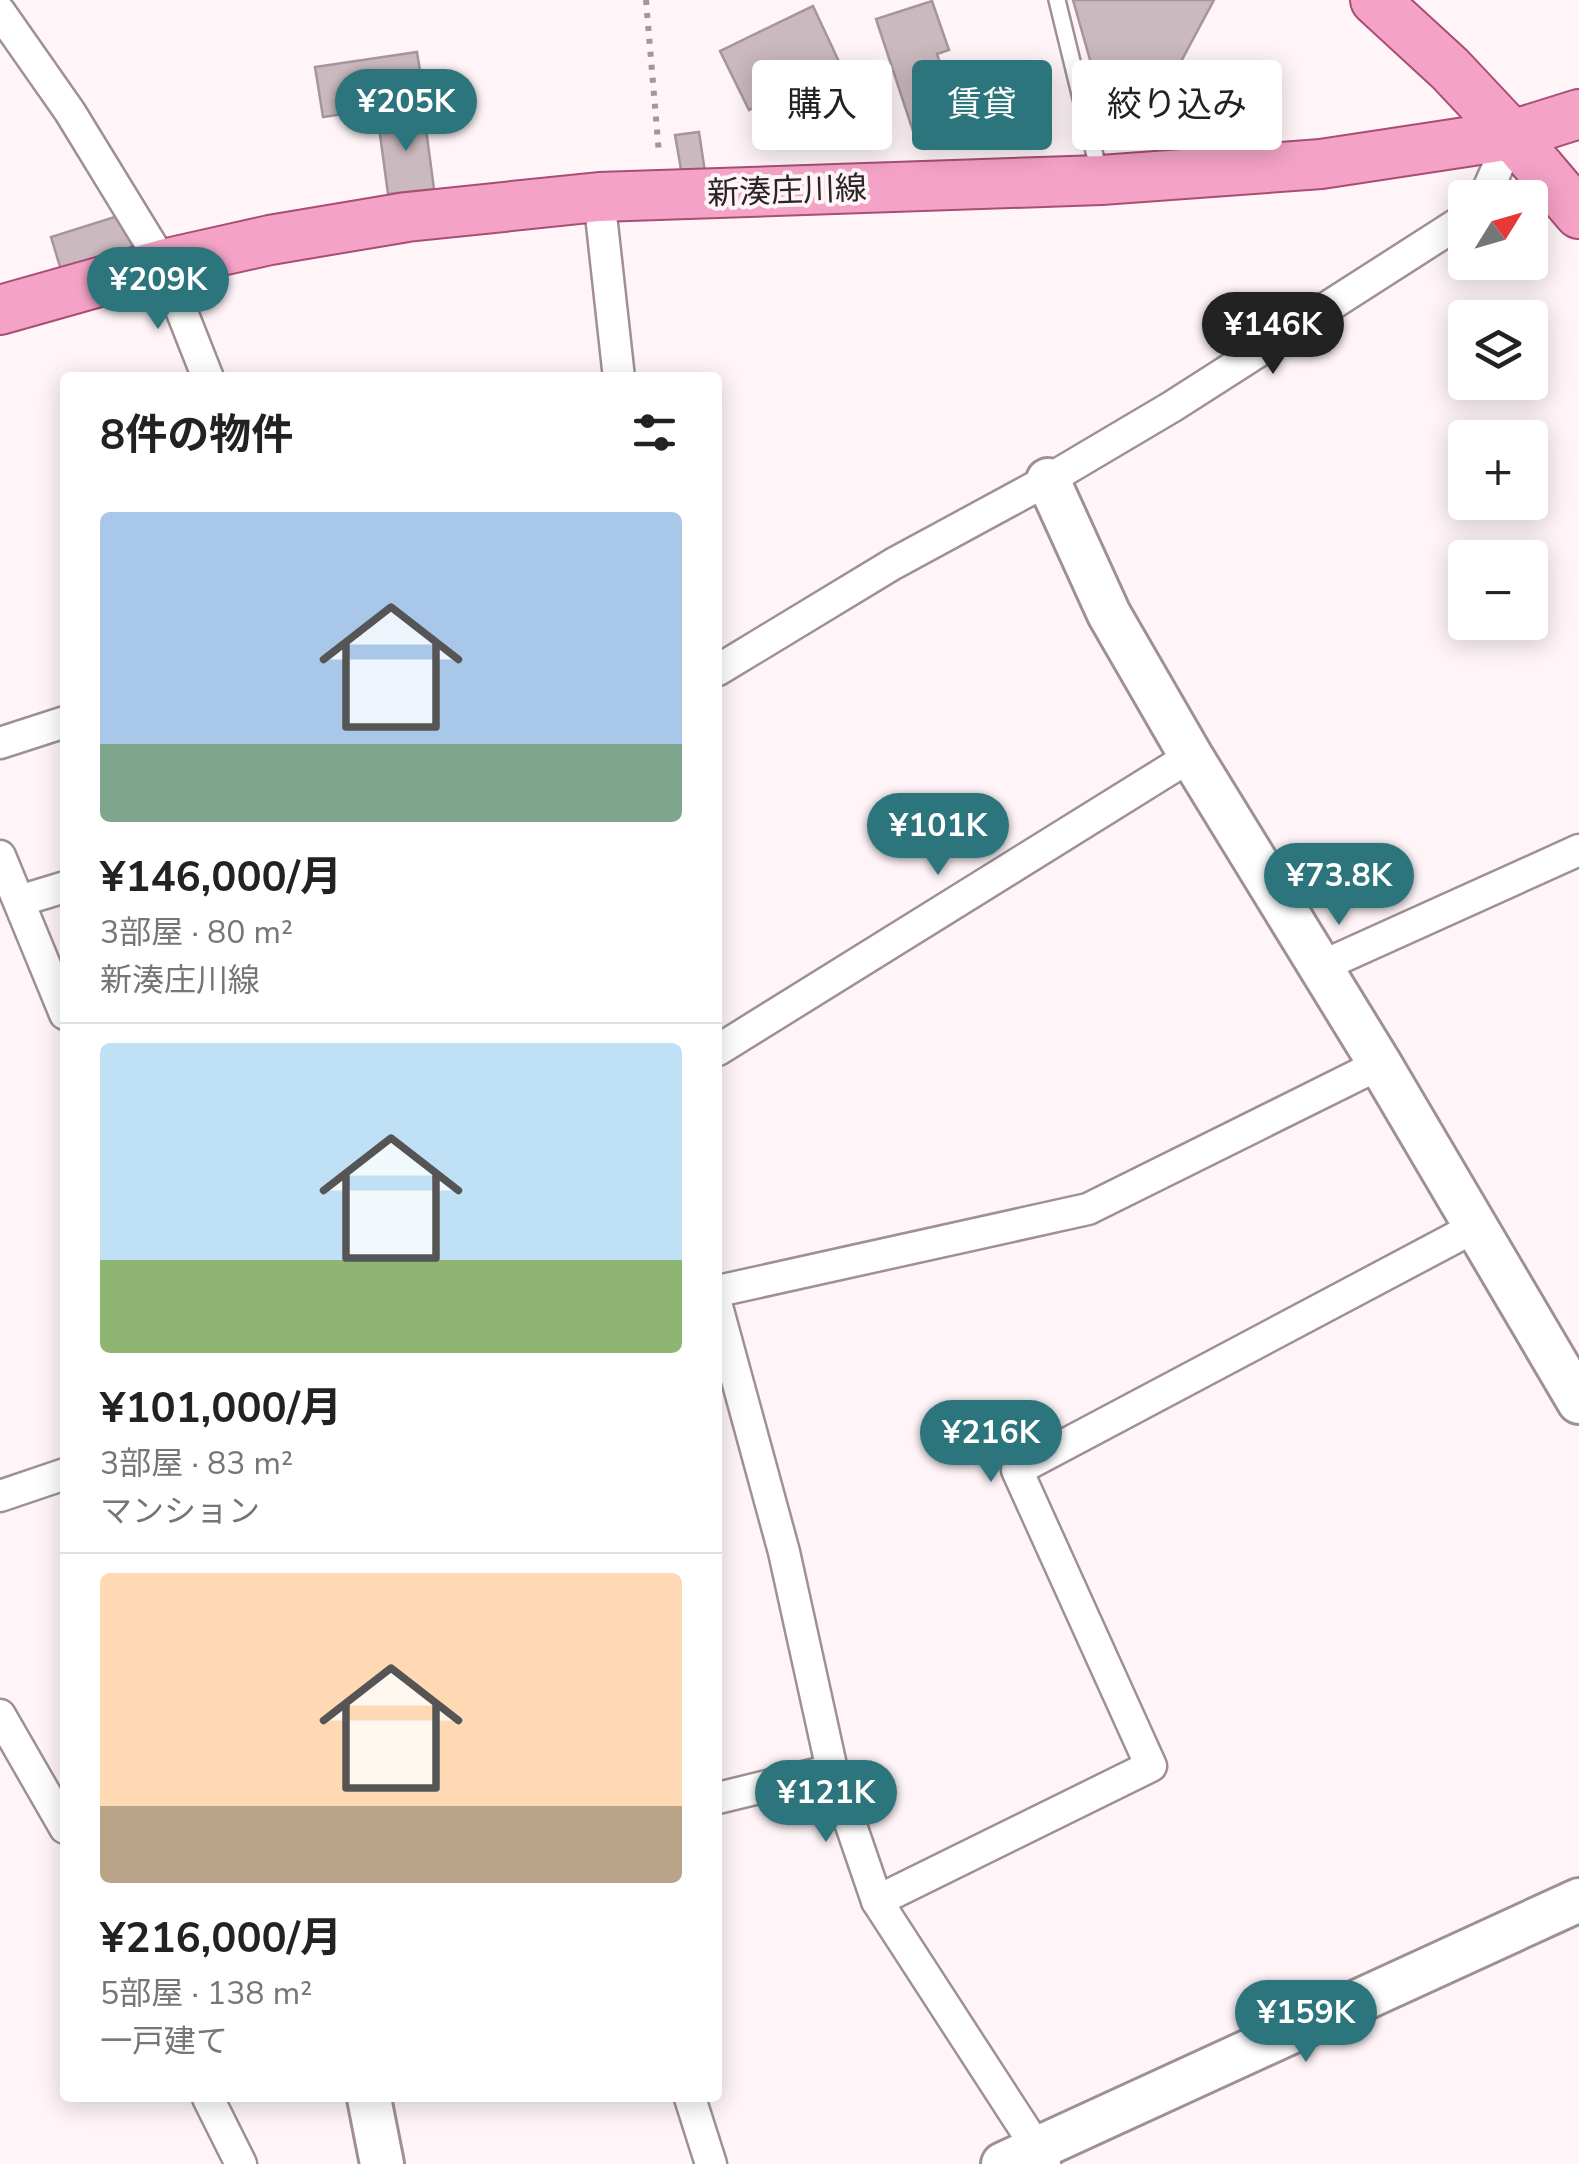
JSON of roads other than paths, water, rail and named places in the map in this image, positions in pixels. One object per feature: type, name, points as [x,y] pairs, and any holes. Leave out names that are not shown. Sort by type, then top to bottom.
[{"type":"main road","points":[[1375,0],[1450,69],[1579,214]]},
{"type":"main road","name":"新湊庄川線","points":[[0,310],[163,264],[270,240],[408,217],[599,196],[1101,180],[1321,164],[1512,135],[1579,114]]},
{"type":"street","points":[[0,12],[70,112],[163,264],[206,372]]},
{"type":"street","points":[[1492,180],[1512,135]]},
{"type":"street","points":[[599,196],[618,372]]},
{"type":"street","points":[[722,668],[893,564],[1048,480],[1172,406],[1448,230]]},
{"type":"street","points":[[1048,480],[1109,614],[1579,1402]]},
{"type":"street","points":[[0,742],[60,724]]},
{"type":"street","points":[[722,1048],[1191,756]]},
{"type":"street","points":[[1320,967],[1579,850]]},
{"type":"street","points":[[0,856],[60,1002]]},
{"type":"street","points":[[19,901],[60,889]]},
{"type":"street","points":[[722,1290],[1088,1209],[1380,1064]]},
{"type":"street","points":[[877,1901],[1150,1766],[1017,1470],[1477,1226]]},
{"type":"street","points":[[722,1325],[784,1552],[832,1770],[877,1901],[1028,2159],[1579,1900]]},
{"type":"street","points":[[0,1496],[60,1476]]},
{"type":"street","points":[[0,1715],[60,1819]]},
{"type":"street","points":[[722,1797],[832,1770]]},
{"type":"street","points":[[210,2102],[242,2164]]},
{"type":"street","points":[[371,2102],[382,2164]]},
{"type":"street","points":[[691,2102],[710,2164]]},
{"type":"lane","points":[[1056,0],[1101,180]]}]
